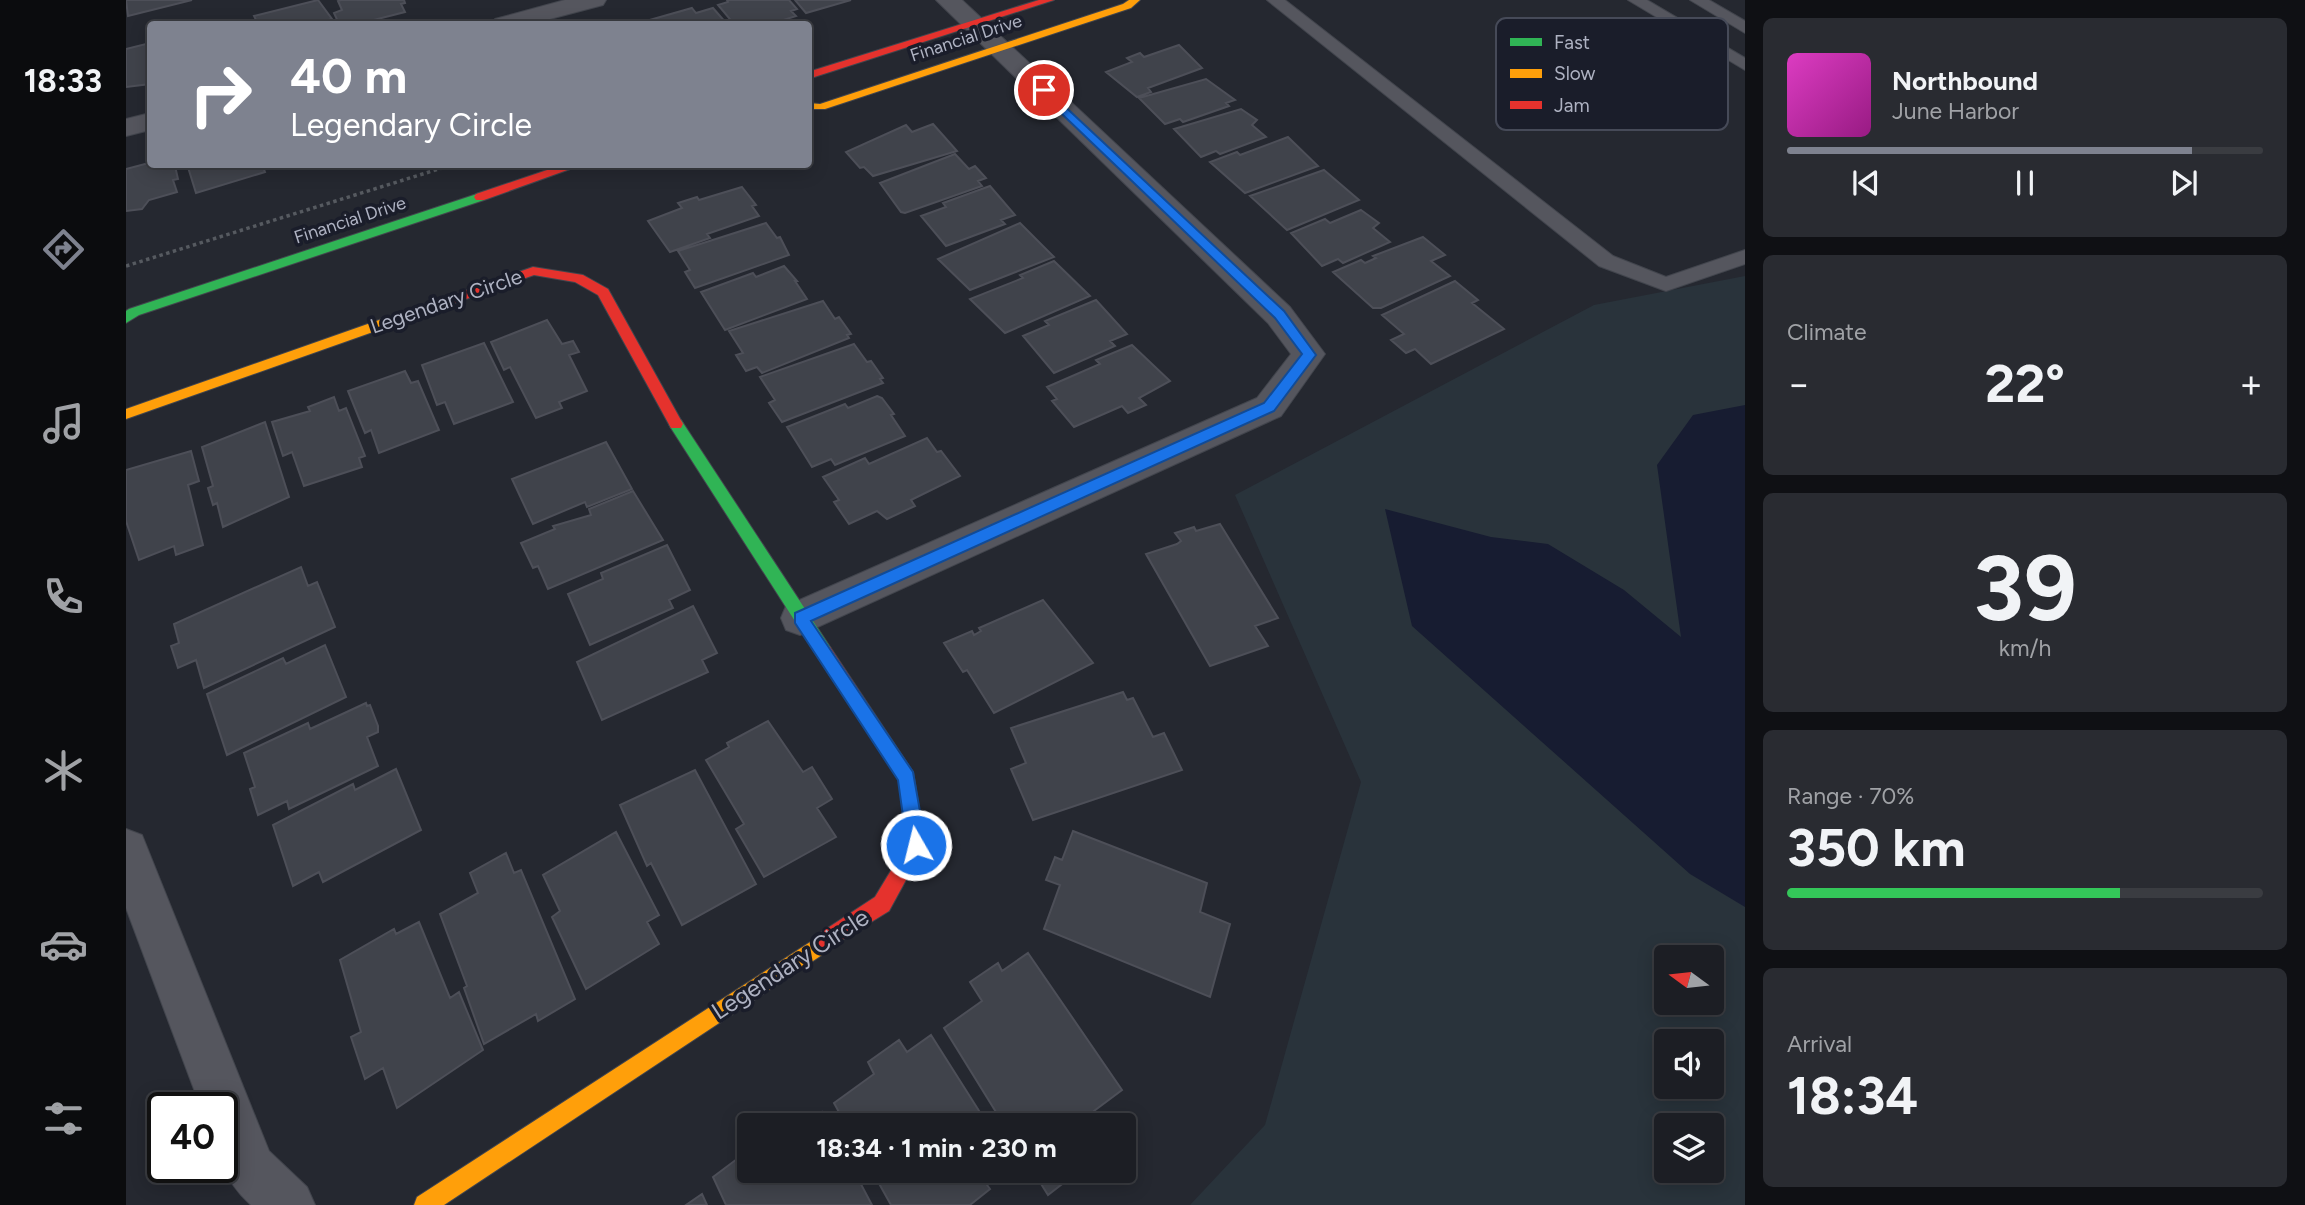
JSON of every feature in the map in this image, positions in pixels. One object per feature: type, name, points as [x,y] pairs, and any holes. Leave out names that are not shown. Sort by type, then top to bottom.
[{"type":"street","points":[[515,21],[594,0]]},
{"type":"street","points":[[800,618],[1269,407],[1309,355],[1279,314],[948,0]]},
{"type":"street","name":"Financial Drive","points":[[812,75],[1049,0]]},
{"type":"street","name":"Financial Drive","points":[[812,106],[821,107],[1127,6],[1135,0]]},
{"type":"street","points":[[126,128],[147,122]]},
{"type":"street","name":"Financial Drive","points":[[129,314],[566,168]]},
{"type":"street","name":"Legendary Circle","points":[[126,414],[533,271],[552,271],[588,280],[603,292],[686,441],[907,778],[916,845],[881,904],[425,1205]]},
{"type":"street","points":[[126,850],[250,1169],[289,1205]]},
{"type":"lane","points":[[1636,0],[1666,18]]},
{"type":"lane","points":[[1698,0],[1745,28]]},
{"type":"lane","points":[[1281,1],[1606,261],[1665,284],[1745,257]]},
{"type":"lane","points":[[1728,55],[1745,65]]},
{"type":"path","points":[[126,266],[442,168]]},
{"type":"shaded area","points":[[1745,276],[1745,1205],[1190,1205],[1265,1125],[1361,782],[1235,495],[1594,305]]},
{"type":"water","points":[[1745,405],[1745,907],[1690,874],[1412,626],[1385,509],[1491,537],[1548,544],[1624,590],[1681,637],[1657,465],[1693,415]]},
{"type":"building","points":[[126,0],[192,0],[128,16]]},
{"type":"building","points":[[318,0],[332,19],[256,21],[254,16]]},
{"type":"building","points":[[404,0],[405,3],[401,4],[405,12],[370,21],[338,21],[334,13],[342,10],[338,1]]},
{"type":"building","points":[[727,0],[789,0],[797,9],[791,11],[796,16],[780,21],[731,21],[718,5],[728,2]]},
{"type":"building","points":[[795,0],[851,0],[806,13]]},
{"type":"building","points":[[692,8],[696,13],[713,8],[724,21],[646,21]]},
{"type":"building","points":[[147,44],[147,84],[126,87],[126,49]]},
{"type":"building","points":[[1179,45],[1202,68],[1148,88],[1151,92],[1137,97],[1106,72],[1132,62],[1127,58],[1140,53],[1144,57]]},
{"type":"building","points":[[1206,79],[1235,100],[1226,103],[1229,106],[1183,122],[1180,119],[1165,124],[1139,98]]},
{"type":"building","points":[[1241,109],[1257,120],[1252,125],[1266,137],[1220,154],[1216,151],[1201,157],[1174,129]]},
{"type":"building","points":[[933,124],[957,151],[873,176],[864,167],[860,168],[846,152],[906,125],[912,132]]},
{"type":"building","points":[[1288,137],[1318,166],[1245,193],[1210,162],[1237,152],[1240,155]]},
{"type":"building","points":[[955,154],[969,169],[975,166],[986,178],[978,181],[982,186],[905,213],[901,212],[880,183]]},
{"type":"building","points":[[145,164],[147,168],[175,168],[178,179],[173,180],[177,192],[149,200],[142,209],[126,211],[126,169]]},
{"type":"building","points":[[188,168],[264,168],[265,172],[196,193]]},
{"type":"building","points":[[1324,170],[1359,200],[1287,230],[1250,196]]},
{"type":"building","points":[[990,186],[1015,215],[1001,220],[1005,224],[946,246],[921,216],[946,207],[943,203]]},
{"type":"building","points":[[742,187],[756,205],[752,206],[759,216],[707,234],[710,238],[670,252],[648,221],[682,208],[678,203],[697,197],[699,200]]},
{"type":"building","points":[[1361,210],[1379,223],[1373,228],[1390,242],[1343,263],[1338,259],[1322,266],[1291,233],[1325,219],[1330,223]]},
{"type":"building","points":[[766,223],[777,238],[780,237],[789,255],[695,288],[685,272],[690,270],[678,251]]},
{"type":"building","points":[[1020,223],[1054,257],[970,290],[938,259]]},
{"type":"building","points":[[1423,237],[1445,255],[1431,261],[1450,276],[1381,308],[1373,308],[1333,272],[1361,260],[1365,263],[1376,258],[1373,256]]},
{"type":"building","points":[[1054,261],[1090,296],[1005,333],[970,299],[1023,278],[1020,275]]},
{"type":"building","points":[[784,266],[807,299],[725,330],[701,292],[753,273],[756,277]]},
{"type":"building","points":[[1455,281],[1478,300],[1472,303],[1504,329],[1431,364],[1415,349],[1406,353],[1391,340],[1404,334],[1382,315]]},
{"type":"building","points":[[1096,300],[1127,334],[1110,341],[1115,346],[1054,373],[1023,336],[1049,325],[1045,321]]},
{"type":"building","points":[[823,301],[835,319],[839,317],[851,334],[847,335],[849,338],[762,373],[757,367],[746,371],[736,355],[743,353],[729,331]]},
{"type":"building","points":[[547,320],[562,344],[573,341],[579,352],[569,355],[587,391],[559,402],[562,408],[536,418],[510,367],[504,370],[491,342]]},
{"type":"building","points":[[484,343],[513,402],[454,424],[445,402],[437,405],[422,365]]},
{"type":"building","points":[[854,344],[867,362],[871,361],[883,378],[880,379],[883,383],[782,422],[769,403],[775,400],[760,377]]},
{"type":"building","points":[[1132,345],[1170,381],[1139,398],[1146,405],[1128,413],[1122,406],[1074,427],[1052,401],[1057,399],[1047,387],[1100,364],[1096,360]]},
{"type":"building","points":[[405,371],[411,383],[418,381],[439,430],[379,453],[371,430],[365,433],[348,391]]},
{"type":"building","points":[[877,396],[882,398],[894,414],[891,415],[905,436],[835,465],[831,459],[812,467],[787,427],[845,404],[848,408]]},
{"type":"building","points":[[334,397],[339,411],[346,408],[365,456],[359,458],[362,467],[304,486],[292,452],[283,456],[272,422],[310,411],[308,407]]},
{"type":"building","points":[[265,422],[289,497],[223,527],[217,503],[213,505],[208,488],[213,486],[202,447]]},
{"type":"building","points":[[927,438],[960,476],[911,500],[915,506],[887,519],[877,511],[849,524],[834,502],[839,500],[823,477],[865,458],[869,464]]},
{"type":"building","points":[[606,442],[632,489],[587,507],[585,502],[533,524],[512,479]]},
{"type":"building","points":[[191,451],[199,481],[188,485],[203,545],[176,555],[174,546],[139,560],[126,521],[126,470]]},
{"type":"building","points":[[633,491],[663,540],[548,589],[538,566],[533,568],[521,543],[555,529],[553,526],[591,515],[589,509]]},
{"type":"building","points":[[1220,524],[1278,618],[1255,626],[1268,646],[1210,666],[1146,554],[1177,544],[1181,541],[1175,533],[1194,527],[1196,531]]},
{"type":"building","points":[[667,545],[690,590],[669,600],[673,608],[590,645],[568,594],[603,579],[601,573]]},
{"type":"building","points":[[301,567],[308,586],[317,582],[335,627],[204,688],[196,660],[178,668],[171,646],[179,643],[174,624]]},
{"type":"building","points":[[1043,600],[1093,663],[994,713],[967,670],[963,672],[944,643],[972,631],[974,635],[981,631],[979,628]]},
{"type":"building","points":[[693,606],[717,653],[702,660],[708,672],[602,720],[577,662]]},
{"type":"building","points":[[325,645],[346,697],[227,755],[207,694],[283,658],[286,664]]},
{"type":"building","points":[[1123,692],[1127,700],[1133,698],[1153,737],[1164,733],[1182,770],[1033,820],[1011,769],[1026,763],[1011,728]]},
{"type":"building","points":[[366,703],[367,706],[370,705],[378,726],[378,732],[367,737],[378,766],[289,809],[287,801],[258,815],[250,789],[255,787],[244,753],[308,723],[310,729]]},
{"type":"building","points":[[768,721],[803,772],[812,767],[832,799],[817,808],[836,837],[764,877],[736,829],[744,824],[706,760],[729,747],[727,743]]},
{"type":"building","points":[[396,769],[421,830],[323,882],[319,872],[293,886],[273,825],[353,784],[355,790]]},
{"type":"building","points":[[695,770],[756,884],[682,925],[651,863],[647,866],[620,805]]},
{"type":"building","points":[[1073,831],[1207,883],[1200,912],[1230,924],[1210,997],[1044,929],[1060,885],[1046,880],[1055,857],[1062,860]]},
{"type":"building","points":[[616,832],[659,915],[647,922],[659,944],[586,989],[552,917],[560,911],[543,875]]},
{"type":"building","points":[[506,853],[514,873],[521,870],[575,999],[538,1021],[536,1014],[484,1044],[464,988],[467,986],[440,914],[478,893],[470,873]]},
{"type":"building","points":[[419,922],[450,998],[459,992],[483,1050],[397,1108],[383,1068],[365,1079],[351,1037],[361,1032],[340,960],[394,929],[396,934]]},
{"type":"building","points":[[1028,953],[1122,1090],[1094,1111],[1095,1113],[997,1113],[944,1028],[982,1001],[970,982],[998,963],[1002,971]]},
{"type":"building","points":[[931,1035],[980,1113],[839,1113],[834,1103],[874,1074],[868,1062],[899,1040],[907,1052]]},
{"type":"building","points":[[737,1159],[737,1183],[860,1183],[872,1205],[726,1205],[713,1177]]},
{"type":"building","points":[[879,1183],[986,1183],[990,1189],[970,1205],[891,1205]]},
{"type":"building","points":[[1040,1183],[1064,1183],[1048,1195]]},
{"type":"building","points":[[702,1194],[707,1205],[686,1205]]},
{"type":"traffic: fast","points":[[126,318],[134,312],[480,197]]},
{"type":"traffic: fast","points":[[676,424],[824,652]]},
{"type":"traffic: slow","points":[[812,106],[821,107],[1127,6],[1135,0]]},
{"type":"traffic: slow","points":[[126,414],[399,318]]},
{"type":"traffic: slow","points":[[425,1205],[821,944]]},
{"type":"traffic: jam","points":[[812,75],[1049,0]]},
{"type":"traffic: jam","points":[[480,197],[566,168]]},
{"type":"traffic: jam","points":[[399,318],[533,271],[578,278],[603,292],[676,424]]},
{"type":"traffic: jam","points":[[821,944],[882,904],[916,845],[907,778],[824,652]]},
{"type":"route","points":[[916,845],[907,778],[800,618],[1269,407],[1309,355],[1279,314],[1044,90]]}]
